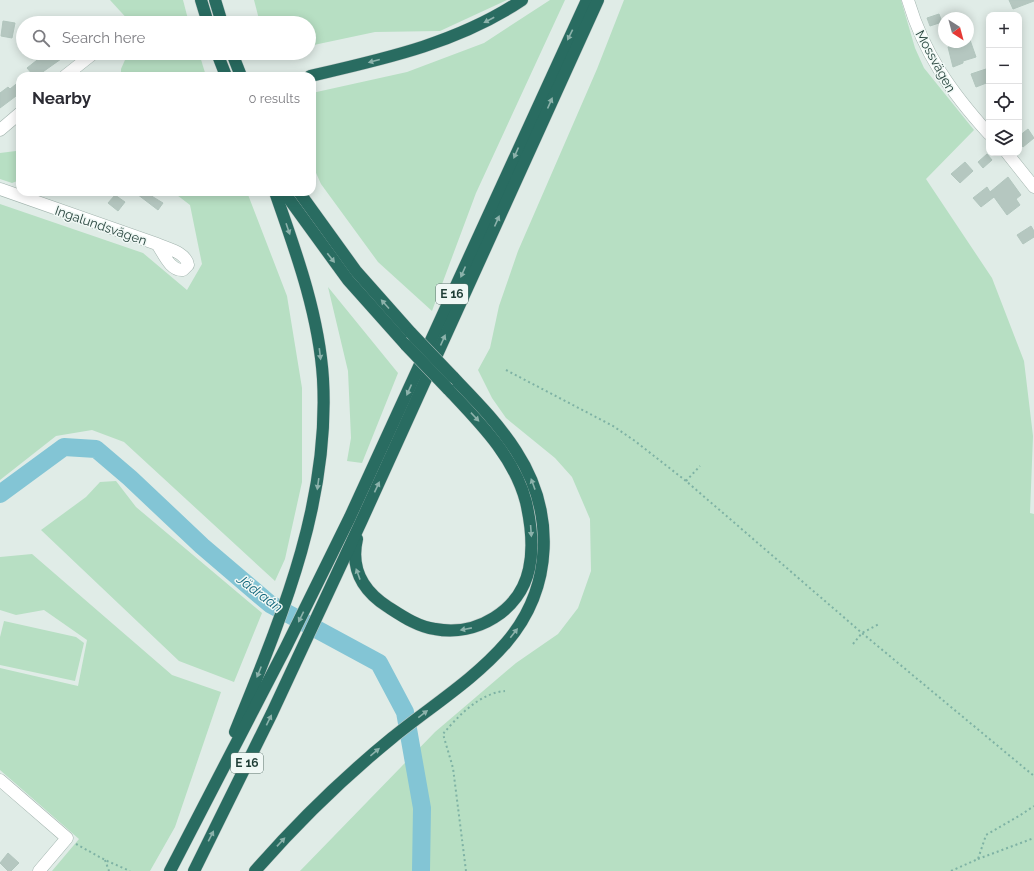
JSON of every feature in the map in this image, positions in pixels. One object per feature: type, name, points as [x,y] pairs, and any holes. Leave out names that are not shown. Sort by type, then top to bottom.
[{"type":"highway","points":[[201,0],[206,16]]},
{"type":"highway","points":[[215,0],[220,16]]},
{"type":"highway","points":[[316,75],[438,43],[464,33],[522,0]]},
{"type":"highway","name":"E 16","points":[[170,871],[316,588],[395,421],[587,0]]},
{"type":"highway","name":"E 16","points":[[194,871],[262,734],[324,597],[361,522],[598,0]]},
{"type":"highway","points":[[220,60],[224,72]]},
{"type":"highway","points":[[234,60],[239,72]]},
{"type":"highway","points":[[203,808],[274,636],[311,520],[321,460],[323,379],[318,342],[310,301],[301,267],[276,196]]},
{"type":"highway","points":[[287,196],[348,280],[406,345],[478,420],[502,452],[517,479],[526,502],[532,550],[529,570],[516,597],[506,609],[493,620],[482,626],[451,631],[433,629],[418,624],[377,600],[363,586],[355,565],[355,546],[361,522]]},
{"type":"highway","points":[[255,871],[316,806],[392,738],[490,660],[505,644],[523,621],[531,607],[542,572],[544,550],[543,526],[537,497],[529,474],[516,451],[502,431],[356,271],[302,196]]},
{"type":"street","name":"Mossvägen","points":[[908,0],[922,41],[942,77],[956,96],[986,131]]},
{"type":"street","points":[[71,72],[85,60]]},
{"type":"street","points":[[0,130],[16,116]]},
{"type":"street","points":[[1009,156],[1034,187]]},
{"type":"street","name":"Ingalundsvägen","points":[[0,189],[16,195]]},
{"type":"street","name":"Ingalundsvägen","points":[[20,196],[158,244]]},
{"type":"street","points":[[0,780],[66,838],[39,871]]},
{"type":"path","points":[[506,370],[613,426],[635,441],[686,481],[862,633],[1034,776]]},
{"type":"path","points":[[686,481],[700,466]]},
{"type":"path","points":[[853,644],[862,633],[879,624]]},
{"type":"path","points":[[466,871],[458,798],[453,768],[443,734],[454,721],[479,701],[494,692],[505,690]]},
{"type":"path","points":[[978,859],[979,852],[986,835],[1034,806]]},
{"type":"path","points":[[66,838],[104,860],[130,871]]},
{"type":"path","points":[[951,871],[1034,838]]},
{"type":"path","points":[[104,860],[109,871]]},
{"type":"green space","points":[[110,0],[183,0],[187,16],[125,16]]},
{"type":"green space","points":[[254,0],[507,0],[440,31],[375,32],[316,45],[316,16],[258,16]]},
{"type":"green space","points":[[550,0],[565,0],[476,193],[432,311],[378,262],[321,184],[316,173],[316,92],[407,72],[484,43]]},
{"type":"green space","points":[[624,0],[901,0],[915,48],[924,68],[974,130],[926,179],[992,278],[1024,361],[1033,436],[1030,513],[1034,514],[1034,871],[300,871],[435,732],[516,663],[558,634],[578,608],[591,571],[590,519],[572,477],[555,458],[506,418],[492,398],[478,370],[490,348],[499,306],[518,251],[597,69]]},
{"type":"green space","points":[[125,60],[201,60],[205,72],[121,72]]},
{"type":"green space","points":[[16,151],[16,182],[12,183],[0,179],[0,153]]},
{"type":"green space","points":[[178,196],[249,196],[287,296],[302,388],[302,482],[285,559],[275,581],[124,442],[92,430],[56,436],[0,480],[0,204],[143,253],[187,290],[202,264],[190,205]]},
{"type":"green space","points":[[328,287],[398,373],[362,463],[347,461],[351,438],[348,371]]},
{"type":"green space","points":[[116,481],[136,507],[262,613],[234,682],[179,661],[41,530],[86,497],[100,482]]},
{"type":"green space","points":[[32,554],[172,675],[221,692],[175,827],[150,871],[52,871],[79,839],[0,770],[0,668],[78,686],[87,640],[44,610],[16,615],[0,610],[0,557]]},
{"type":"green space","points":[[4,621],[76,637],[84,643],[75,681],[0,665],[0,637]]},
{"type":"building","points":[[1009,0],[1034,0],[1034,1],[1013,9]]},
{"type":"building","points":[[938,14],[938,23],[930,26],[927,18]]},
{"type":"building","points":[[3,21],[15,23],[12,38],[1,36]]},
{"type":"building","points":[[948,48],[973,48],[976,57],[963,61],[963,63],[953,67]]},
{"type":"building","points":[[37,60],[60,60],[43,72],[30,72],[27,68]]},
{"type":"building","points":[[986,69],[986,83],[976,87],[971,74]]},
{"type":"building","points":[[16,84],[16,96],[0,108],[0,93],[8,87],[10,89]]},
{"type":"building","points":[[1028,129],[1034,138],[1023,147],[1022,146],[1022,134]]},
{"type":"building","points":[[986,155],[992,160],[983,168],[978,162]]},
{"type":"building","points":[[965,162],[973,171],[960,183],[951,174]]},
{"type":"building","points":[[1008,177],[1021,195],[1016,199],[1020,205],[1007,215],[994,197],[981,207],[973,198],[987,187],[990,192]]},
{"type":"building","points":[[114,196],[125,202],[118,211],[108,203]]},
{"type":"building","points":[[140,196],[152,196],[163,203],[158,210]]},
{"type":"building","points":[[1031,226],[1034,231],[1034,237],[1023,244],[1017,235]]},
{"type":"building","points":[[8,853],[19,863],[11,871],[8,871],[0,863]]},
{"type":"waterway","name":"Jädraån","points":[[0,494],[64,447],[96,449],[130,478],[202,546],[270,604],[379,663],[405,712],[422,808],[421,871]]}]
